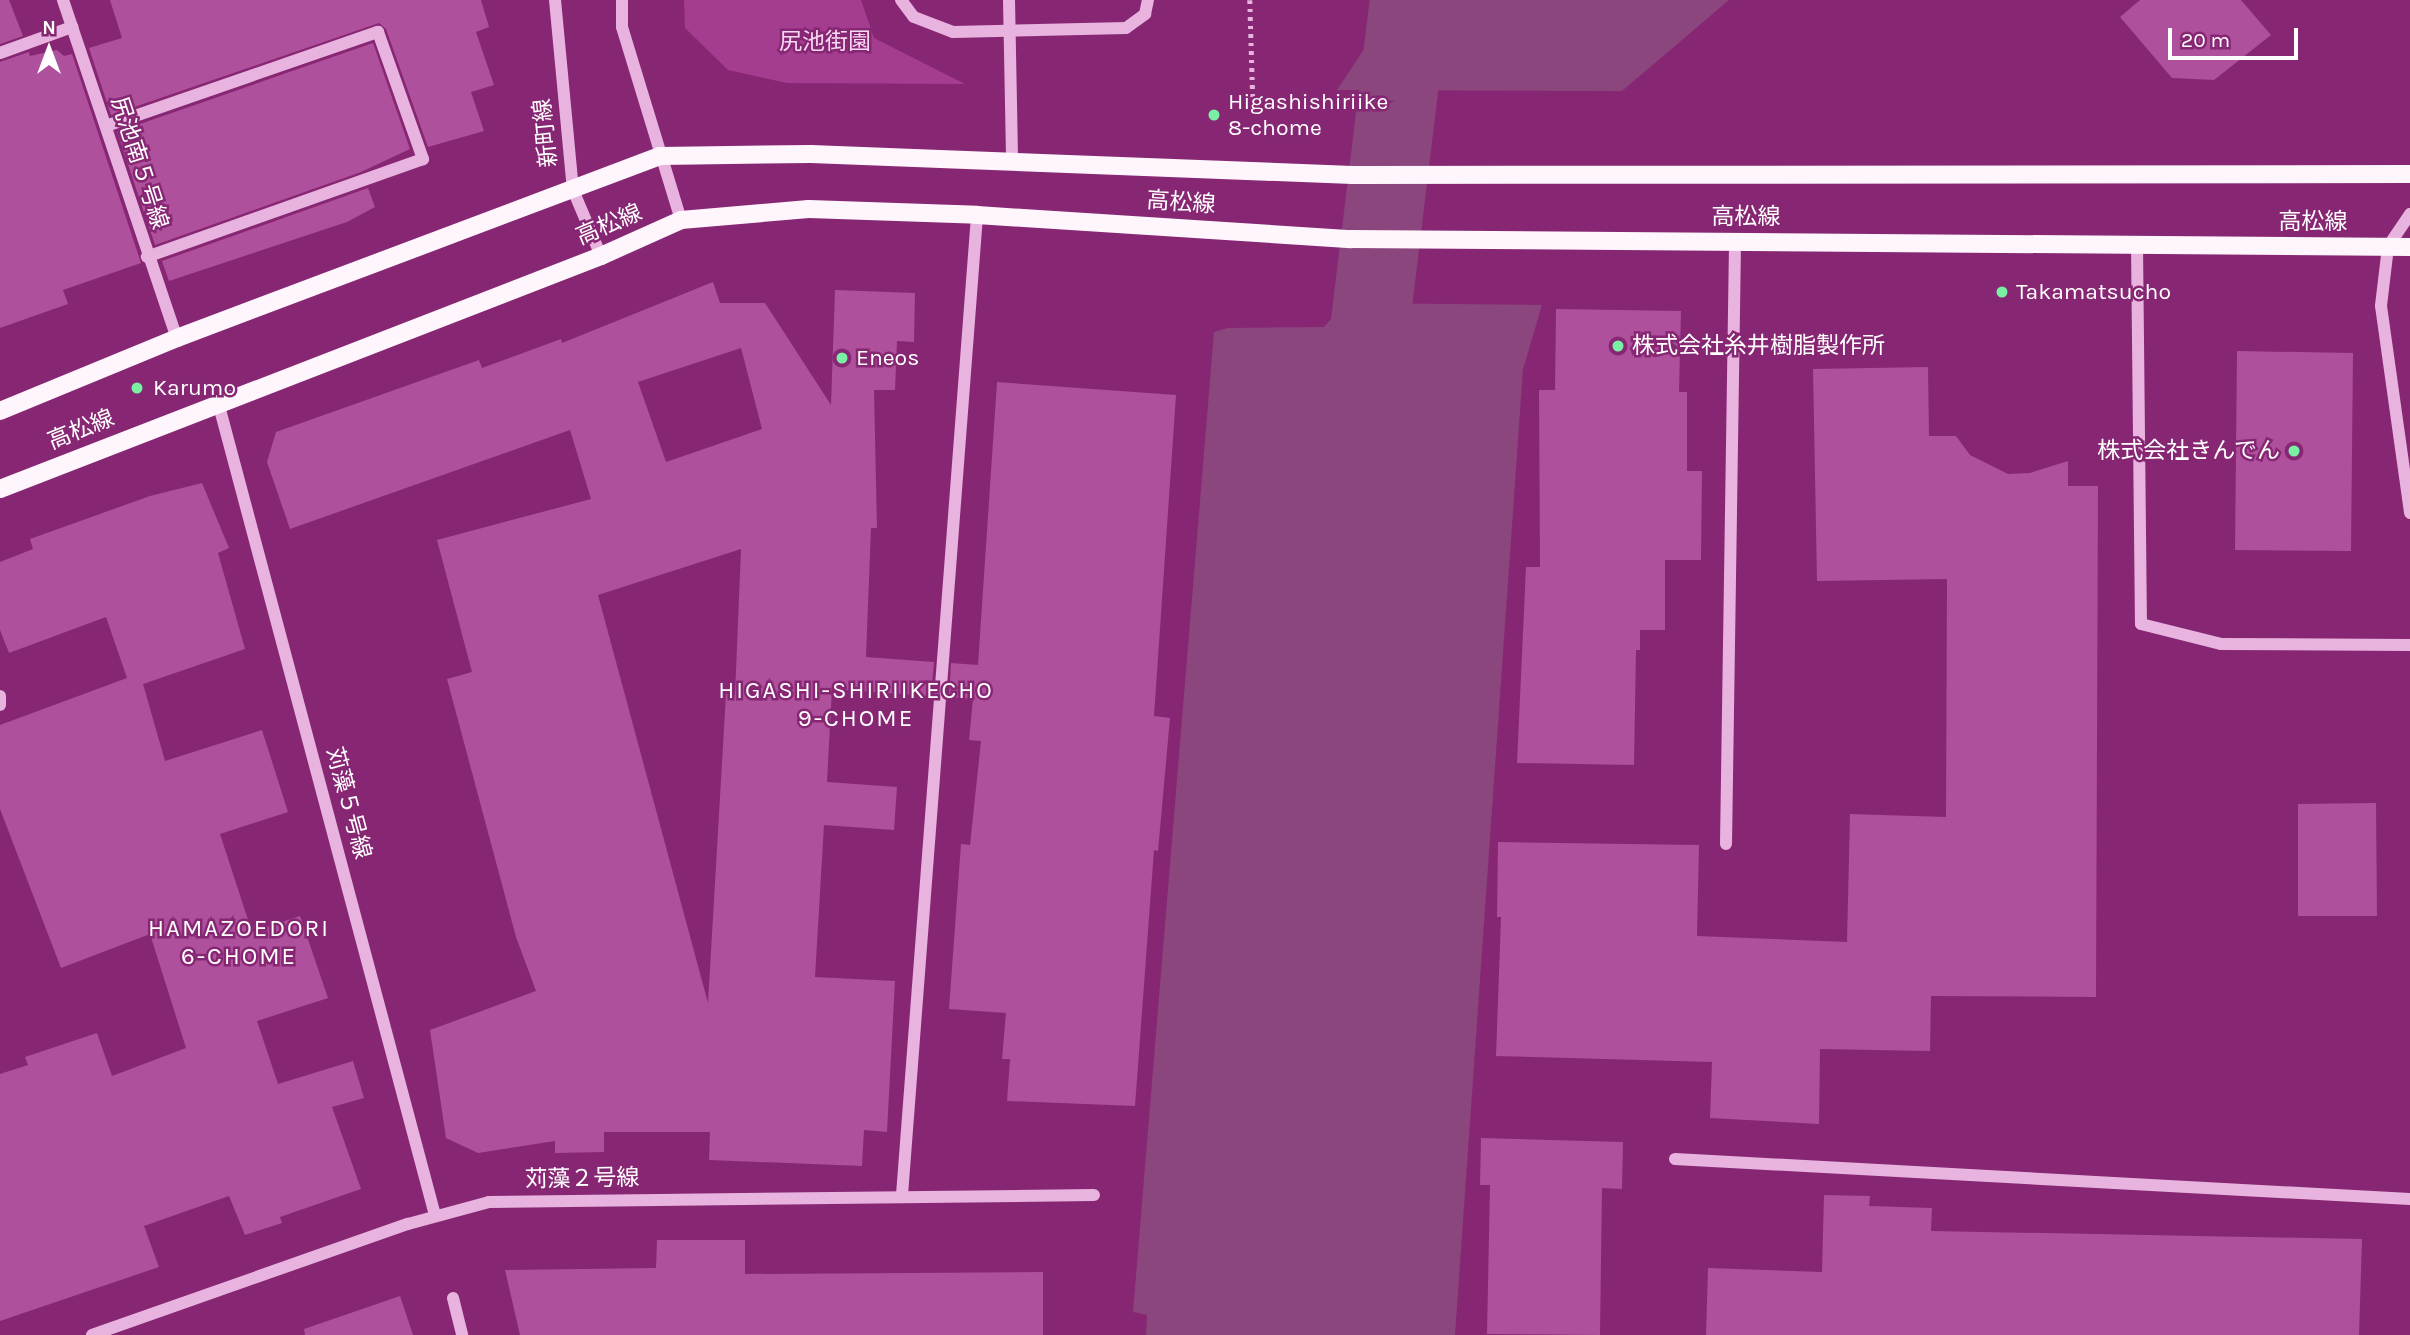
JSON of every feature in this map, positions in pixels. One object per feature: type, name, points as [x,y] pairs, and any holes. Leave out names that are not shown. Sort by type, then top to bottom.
[{"type":"main road","name":"高松線","points":[[0,411],[177,338],[660,156],[811,154],[1353,175],[2410,174]]},
{"type":"main road","name":"高松線","points":[[0,489],[218,402],[601,256],[681,220],[809,209],[977,215],[1351,239],[2410,247]]},
{"type":"street","name":"尻池南５号線","points":[[63,0],[147,257],[177,338]]},
{"type":"street","name":"新町線","points":[[555,0],[573,190],[601,256]]},
{"type":"street","points":[[622,0],[622,27],[681,220]]},
{"type":"street","points":[[901,0],[914,17],[953,32],[1126,28],[1145,14],[1148,0]]},
{"type":"street","points":[[1009,0],[1012,160]]},
{"type":"street","points":[[0,53],[72,27]]},
{"type":"street","points":[[106,126],[378,33],[423,159],[147,257]]},
{"type":"street","points":[[2410,214],[2388,247],[2381,306],[2410,513]]},
{"type":"street","points":[[902,1195],[977,215]]},
{"type":"street","points":[[1726,844],[1735,241]]},
{"type":"street","points":[[2137,245],[2141,624],[2221,644],[2410,645]]},
{"type":"street","name":"苅藻５号線","points":[[218,402],[435,1216]]},
{"type":"street","points":[[0,696],[0,705]]},
{"type":"street","points":[[1675,1159],[2410,1199]]},
{"type":"street","name":"苅藻２号線","points":[[92,1335],[435,1216],[489,1202],[902,1195],[1094,1195]]},
{"type":"street","points":[[453,1298],[461,1335]]},
{"type":"path","points":[[1250,0],[1253,99]]},
{"type":"green space","name":"尻池街園","points":[[684,0],[861,0],[874,38],[965,84],[787,83],[728,70],[685,28]]},
{"type":"shaded area","points":[[1385,0],[1729,0],[1622,91],[1337,90],[1384,19]]},
{"type":"shaded area","points":[[1345,303],[1542,305],[1523,369],[1455,1335],[1146,1335],[1147,1315],[1133,1312],[1214,332],[1228,328],[1324,327]]},
{"type":"pier","points":[[1346,300],[1370,300],[1542,301],[1345,303]]},
{"type":"building","points":[[0,0],[9,0],[23,36],[0,44]]},
{"type":"building","points":[[110,0],[481,0],[489,27],[476,32],[494,85],[471,92],[484,131],[428,147],[386,29],[379,23],[111,115],[89,48],[122,38]]},
{"type":"building","points":[[2140,0],[2241,0],[2271,35],[2214,80],[2172,78],[2120,17]]},
{"type":"building","points":[[373,43],[410,149],[361,172],[155,245],[117,132]]},
{"type":"building","points":[[57,50],[64,56],[72,54],[141,263],[63,290],[68,304],[0,328],[0,62],[29,52],[30,56]]},
{"type":"building","points":[[368,188],[375,207],[347,222],[169,281],[162,261]]},
{"type":"building","points":[[713,282],[720,303],[765,303],[831,405],[835,290],[915,293],[914,342],[897,341],[895,390],[874,390],[877,528],[871,528],[866,657],[934,662],[931,696],[832,689],[827,782],[897,787],[894,830],[824,825],[815,977],[895,981],[887,1132],[864,1130],[862,1166],[709,1160],[710,1132],[604,1132],[604,1152],[555,1153],[555,1141],[478,1153],[446,1138],[430,1030],[536,991],[516,937],[447,679],[472,672],[437,540],[591,499],[570,430],[290,529],[267,462],[276,432],[479,360],[482,368],[561,339],[562,343]],"holes":[[[741,348],[762,429],[666,462],[638,382]],[[741,549],[735,695],[726,694],[708,1003],[598,595]]]},
{"type":"building","points":[[1556,309],[1681,311],[1679,392],[1687,392],[1687,471],[1702,471],[1701,560],[1665,560],[1665,630],[1640,630],[1640,650],[1636,650],[1634,765],[1517,763],[1526,567],[1540,567],[1539,390],[1555,390]]},
{"type":"building","name":"株式会社きんでん","points":[[2237,351],[2353,353],[2351,551],[2235,550]]},
{"type":"building","points":[[1928,367],[1929,436],[1956,436],[1970,455],[2008,474],[2030,473],[2068,461],[2068,486],[2098,486],[2096,997],[1931,996],[1930,1051],[1820,1049],[1819,1124],[1710,1118],[1712,1062],[1496,1056],[1501,917],[1497,917],[1498,842],[1699,845],[1697,936],[1847,942],[1850,814],[1946,817],[1947,579],[1817,581],[1813,369]]},
{"type":"building","points":[[997,382],[1176,395],[1154,716],[1170,718],[1158,851],[1154,850],[1135,1106],[1007,1101],[1010,1059],[1002,1059],[1006,1013],[949,1009],[961,844],[970,845],[981,741],[969,740],[973,699],[949,697],[951,663],[978,665]]},
{"type":"building","points":[[202,483],[229,548],[218,553],[245,649],[143,684],[165,761],[262,730],[288,812],[220,834],[252,932],[300,916],[328,998],[257,1021],[278,1084],[353,1061],[364,1098],[332,1107],[361,1189],[280,1217],[282,1223],[245,1235],[229,1196],[144,1226],[159,1267],[0,1321],[0,1074],[28,1065],[25,1057],[97,1033],[112,1076],[186,1048],[150,934],[61,968],[0,809],[0,725],[127,678],[106,617],[9,653],[0,630],[0,562],[33,549],[30,539],[150,496]]},
{"type":"building","points":[[2376,803],[2377,916],[2298,916],[2298,804]]},
{"type":"building","points":[[1481,1138],[1623,1142],[1622,1189],[1602,1188],[1600,1335],[1487,1334],[1490,1185],[1480,1185]]},
{"type":"building","points":[[1824,1195],[1870,1196],[1869,1206],[1932,1208],[1931,1231],[2362,1239],[2359,1335],[1706,1335],[1708,1268],[1822,1272]]},
{"type":"building","points":[[657,1240],[745,1240],[745,1274],[1043,1272],[1043,1335],[520,1335],[505,1270],[656,1268]]},
{"type":"building","points":[[400,1296],[413,1335],[305,1335],[304,1329]]},
{"type":"waterway","points":[[1359,412],[1409,0]]},
{"type":"place","name":"Higashishiriike 8-chome","points":[[1214,115]]},
{"type":"place","name":"Takamatsucho","points":[[2002,292]]},
{"type":"place","name":"株式会社糸井樹脂製作所","points":[[1618,346]]},
{"type":"place","name":"Eneos","points":[[842,358]]},
{"type":"place","name":"Karumo","points":[[137,388]]},
{"type":"place","name":"株式会社きんでん","points":[[2294,451]]},
{"type":"district","name":"HIGASHI-SHIRIIKECHO 9-CHOME","points":[[856,705]]},
{"type":"district","name":"HAMAZOEDORI 6-CHOME","points":[[239,943]]}]
